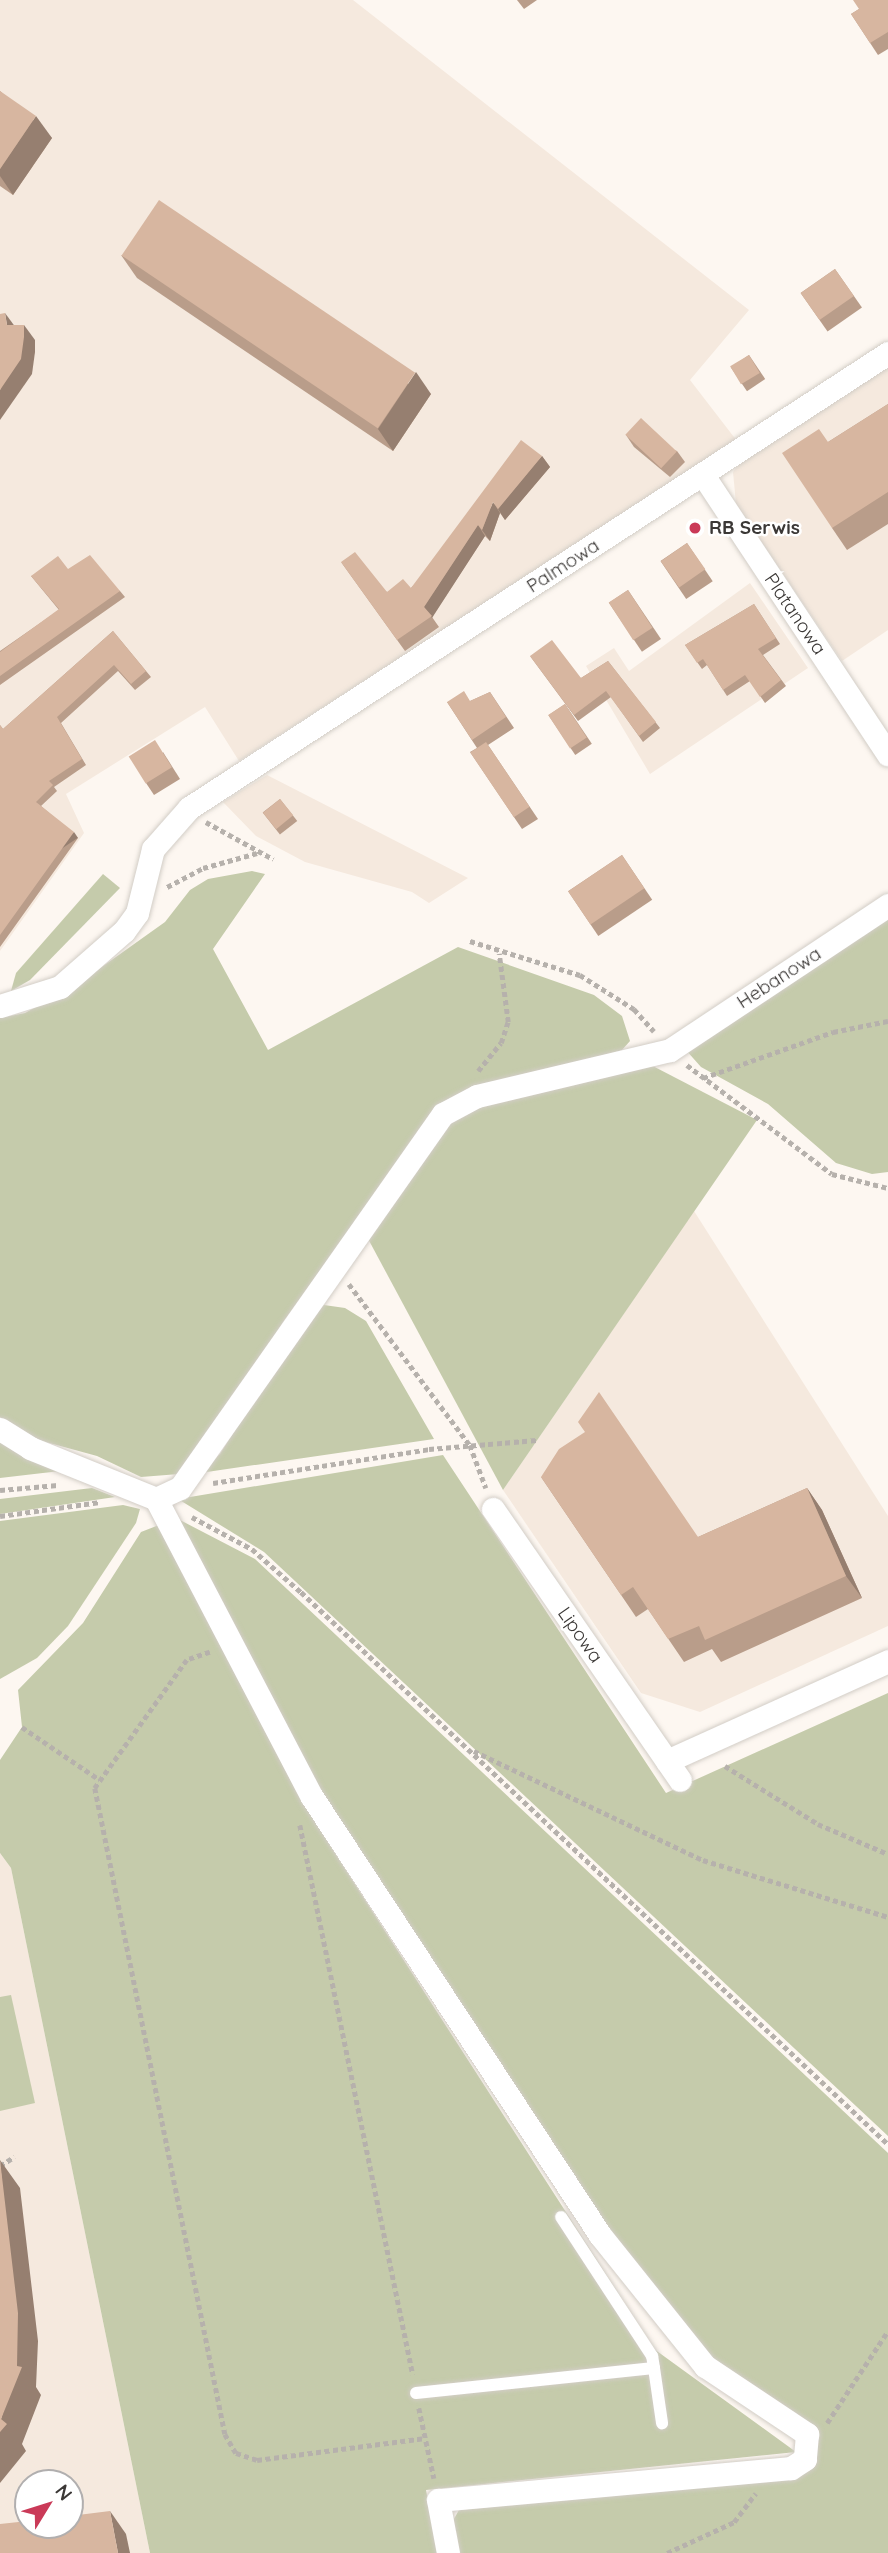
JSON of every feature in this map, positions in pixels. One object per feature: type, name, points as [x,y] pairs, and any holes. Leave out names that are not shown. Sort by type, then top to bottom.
[{"type":"street","name":"Palmowa","points":[[137,914],[153,849],[189,808],[238,779],[888,353]]},
{"type":"street","name":"Platanowa","points":[[703,475],[888,754]]},
{"type":"street","name":"Hebanowa","points":[[180,1488],[427,1129],[460,1102],[670,1050],[888,905]]},
{"type":"street","points":[[0,1006],[60,987],[137,914]]},
{"type":"street","points":[[0,1429],[30,1448],[156,1499],[312,1797],[600,2235],[705,2366],[798,2423],[809,2449],[791,2468],[438,2500],[448,2553]]},
{"type":"street","points":[[156,1499],[180,1488]]},
{"type":"street","name":"Lipowa","points":[[493,1508],[680,1780]]},
{"type":"street","points":[[667,1761],[888,1661]]},
{"type":"lane","points":[[561,2217],[652,2356],[662,2423]]},
{"type":"lane","points":[[416,2393],[654,2368]]},
{"type":"path","points":[[189,808],[257,853],[273,859]]},
{"type":"path","points":[[137,914],[189,874],[257,853]]},
{"type":"path","points":[[470,941],[499,953],[554,965],[597,984],[634,1009],[670,1050],[702,1079],[771,1122],[832,1174],[888,1188]]},
{"type":"path","points":[[468,1084],[501,1044],[508,1022],[499,953]]},
{"type":"path","points":[[702,1079],[833,1032],[888,1021]]},
{"type":"path","points":[[339,1258],[351,1287],[470,1445],[493,1508]]},
{"type":"path","points":[[180,1488],[470,1445],[537,1440]]},
{"type":"path","points":[[0,1490],[66,1485]]},
{"type":"path","points":[[156,1499],[253,1549],[888,2144]]},
{"type":"path","points":[[0,1516],[115,1501]]},
{"type":"path","points":[[217,1656],[210,1652],[187,1660],[100,1780],[97,1801],[230,2446],[257,2460],[426,2438]]},
{"type":"path","points":[[22,1727],[100,1780]]},
{"type":"path","points":[[468,1749],[703,1860],[888,1917]]},
{"type":"path","points":[[725,1766],[818,1824],[888,1854]]},
{"type":"path","points":[[300,1821],[438,2500]]},
{"type":"path","points":[[0,2166],[14,2157]]},
{"type":"path","points":[[809,2449],[888,2331]]},
{"type":"path","points":[[667,2553],[734,2522],[774,2469]]},
{"type":"shaded area","points":[[0,0],[353,0],[749,310],[690,380],[737,441],[239,761],[205,707],[66,794],[84,833],[0,951]]},
{"type":"shaded area","points":[[888,363],[888,630],[842,661],[736,504],[733,472],[744,457]]},
{"type":"shaded area","points":[[750,583],[808,668],[650,774],[586,666],[614,648],[629,671]]},
{"type":"shaded area","points":[[267,775],[468,878],[429,903],[412,892],[305,862],[256,836],[223,802]]},
{"type":"shaded area","points":[[694,1211],[888,1516],[888,1626],[700,1712],[641,1693],[503,1490]]},
{"type":"shaded area","points":[[0,1853],[11,1868],[150,2553],[0,2553]]},
{"type":"green space","points":[[252,871],[265,874],[213,949],[268,1050],[458,947],[594,995],[622,1016],[630,1041],[622,1050],[439,1106],[283,1322],[205,1447],[179,1474],[141,1477],[97,1456],[31,1438],[0,1417],[0,1018],[25,1013],[78,984],[165,922],[190,890],[208,879]]},
{"type":"green space","points":[[103,874],[120,888],[30,980],[11,991],[16,973]]},
{"type":"green space","points":[[888,915],[888,1172],[872,1174],[836,1163],[768,1104],[701,1067],[685,1049]]},
{"type":"green space","points":[[647,1063],[757,1120],[503,1490],[366,1235],[430,1136],[468,1109]]},
{"type":"green space","points":[[324,1305],[345,1308],[366,1321],[434,1439],[200,1473],[220,1454],[309,1312]]},
{"type":"green space","points":[[0,1439],[60,1471],[0,1478]]},
{"type":"green space","points":[[443,1455],[666,1793],[888,1693],[888,2136],[264,1552],[178,1499]]},
{"type":"green space","points":[[92,1488],[115,1497],[0,1514],[0,1499]]},
{"type":"green space","points":[[123,1505],[140,1509],[136,1523],[68,1626],[37,1658],[0,1679],[0,1521]]},
{"type":"green space","points":[[178,1519],[255,1559],[888,2153],[888,2553],[455,2553],[451,2524],[459,2510],[790,2478],[815,2458],[818,2446],[796,2413],[710,2363],[608,2233],[318,1795]]},
{"type":"green space","points":[[159,1525],[302,1802],[654,2349],[796,2452],[426,2490],[438,2553],[150,2553],[11,1868],[0,1853],[0,1760],[22,1727],[18,1690],[83,1623],[141,1532]]},
{"type":"green space","points":[[11,1995],[35,2103],[0,2111],[0,1997]]},
{"type":"building","points":[[853,0],[888,0],[888,32],[870,43],[851,14],[859,9]]},
{"type":"building","points":[[0,91],[36,116],[0,169]]},
{"type":"building","points":[[159,200],[415,373],[378,428],[122,256]]},
{"type":"building","points":[[835,269],[854,296],[820,320],[801,293]]},
{"type":"building","points":[[5,313],[7,325],[24,325],[24,337],[21,359],[0,390],[0,314]]},
{"type":"building","points":[[749,355],[760,373],[741,384],[730,366]]},
{"type":"building","points":[[888,404],[888,492],[832,528],[782,453],[819,429],[828,442]]},
{"type":"building","points":[[641,418],[677,451],[661,468],[625,435]]},
{"type":"building","points":[[521,440],[542,456],[498,509],[493,502],[482,530],[478,525],[424,607],[432,616],[397,640],[341,562],[355,552],[387,592],[403,579],[411,588]]},
{"type":"building","points":[[687,543],[705,569],[679,588],[661,561]]},
{"type":"building","points":[[90,555],[120,591],[0,676],[0,652],[59,609],[31,576],[58,556],[68,569]]},
{"type":"building","points":[[628,590],[653,628],[633,640],[609,603]]},
{"type":"building","points":[[754,604],[776,638],[758,649],[781,680],[760,697],[745,675],[723,690],[703,659],[697,663],[685,645]]},
{"type":"building","points":[[113,631],[146,671],[131,684],[114,665],[57,717],[82,759],[49,781],[53,785],[36,802],[74,832],[0,935],[0,725],[3,729]]},
{"type":"building","points":[[552,640],[581,678],[608,661],[656,722],[639,736],[606,691],[574,715],[530,656]]},
{"type":"building","points":[[464,691],[470,701],[490,692],[506,717],[472,740],[447,702]]},
{"type":"building","points":[[565,704],[587,738],[570,748],[548,715]]},
{"type":"building","points":[[155,740],[172,767],[146,784],[129,756]]},
{"type":"building","points":[[486,742],[530,807],[514,817],[470,753]]},
{"type":"building","points":[[280,799],[293,815],[276,829],[263,813]]},
{"type":"building","points":[[622,855],[644,888],[590,925],[568,891]]},
{"type":"building","points":[[599,1392],[698,1537],[807,1488],[846,1576],[705,1640],[699,1626],[668,1639],[633,1587],[621,1595],[541,1477],[559,1449],[585,1432],[578,1422]]},
{"type":"building","points":[[0,2160],[18,2313],[17,2366],[22,2367],[1,2419],[7,2424],[0,2432]]},
{"type":"building","points":[[110,2511],[118,2553],[0,2553],[0,2524],[14,2522],[14,2539],[84,2539],[84,2514]]},
{"type":"place","name":"RB Serwis","points":[[695,528]]}]
